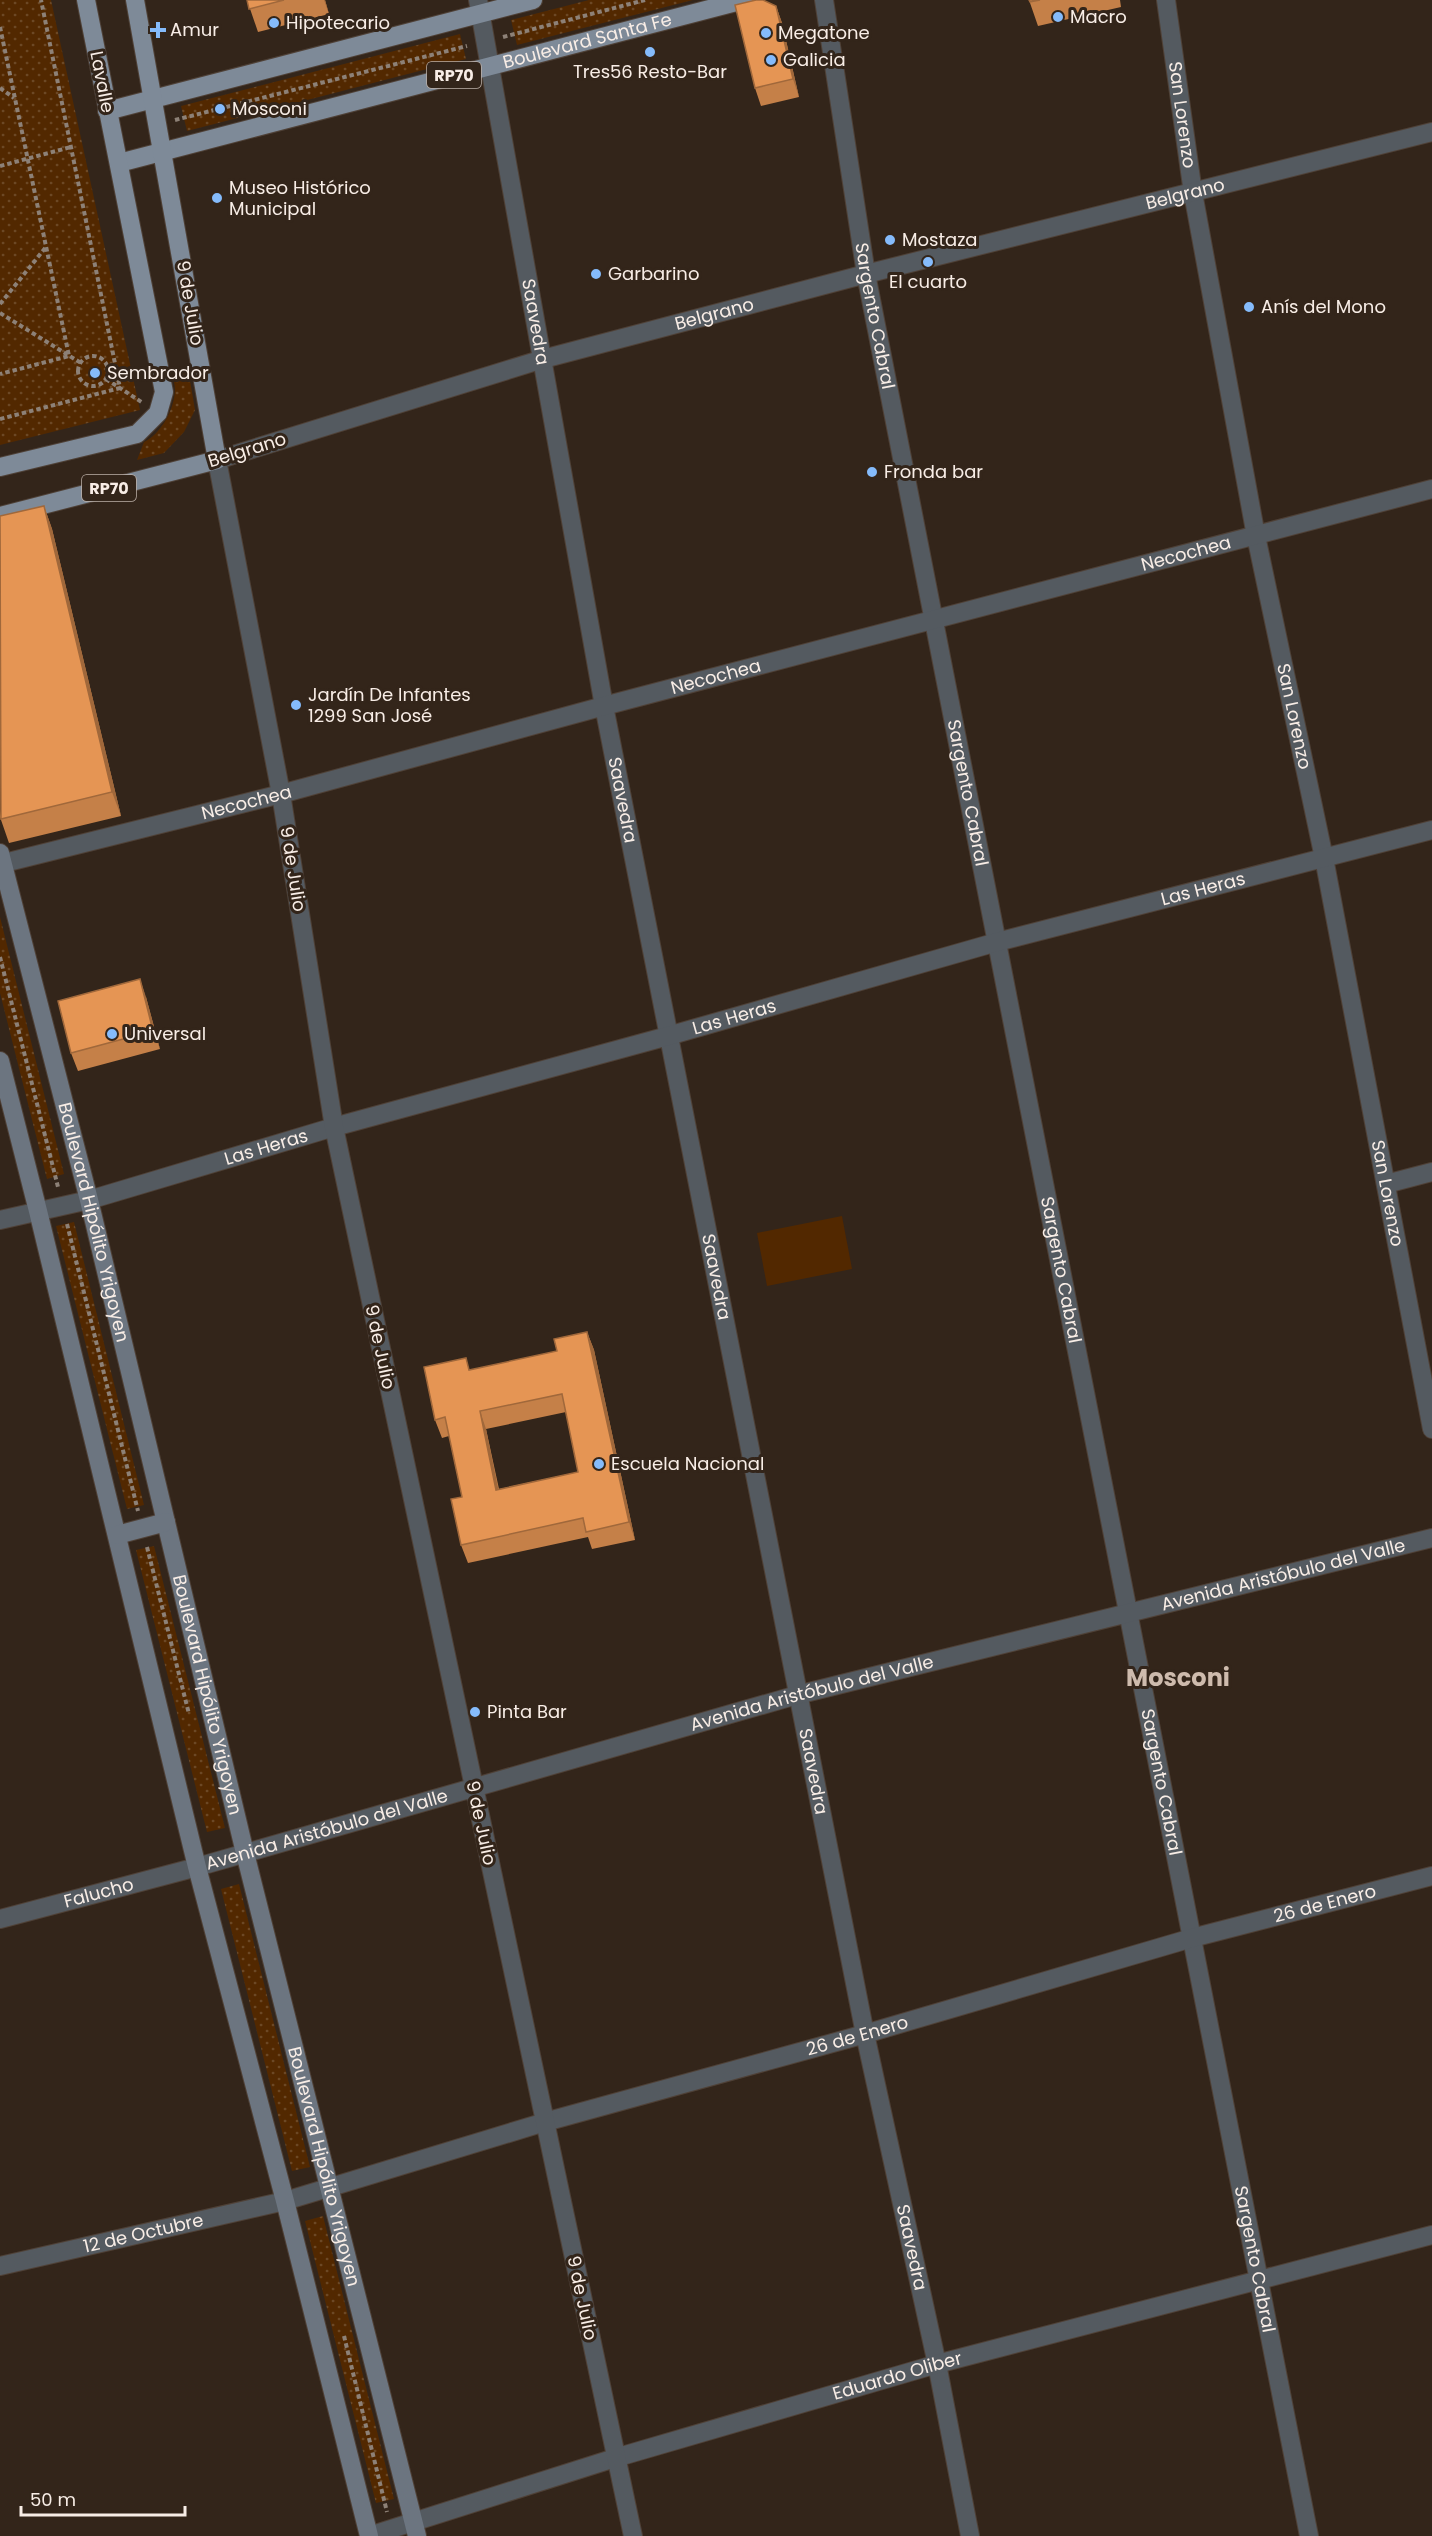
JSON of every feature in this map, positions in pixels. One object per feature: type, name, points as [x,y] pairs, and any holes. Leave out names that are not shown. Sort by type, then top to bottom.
[{"type":"main road","name":"Lavalle","points":[[86,0],[119,163]]},
{"type":"main road","points":[[135,0],[164,152]]},
{"type":"main road","points":[[107,111],[480,7],[533,0]]},
{"type":"main road","name":"Boulevard Santa Fe","points":[[119,163],[744,0]]},
{"type":"main road","name":"9 de Julio","points":[[164,152],[218,460]]},
{"type":"main road","points":[[0,467],[137,434],[158,413],[164,392],[119,163]]},
{"type":"main road","name":"Belgrano","points":[[0,516],[218,460]]},
{"type":"main road","name":"Boulevard Hipólito Yrigoyen","points":[[1,860],[89,1200],[245,1853],[331,2187],[415,2528]]},
{"type":"main road","points":[[0,1061],[197,1867],[285,2201],[369,2536]]},
{"type":"main road","points":[[117,1535],[166,1522]]},
{"type":"street","name":"Sargento Cabral","points":[[824,0],[866,274],[1309,2536]]},
{"type":"street","name":"San Lorenzo","points":[[1166,0],[1193,193],[1256,536],[1324,858],[1432,1429]]},
{"type":"street","name":"Saavedra","points":[[480,7],[604,706],[797,1695],[865,2034],[937,2364],[970,2536]]},
{"type":"street","name":"Belgrano","points":[[218,460],[543,359],[866,274],[1432,132]]},
{"type":"street","name":"9 de Julio","points":[[218,460],[281,794],[334,1127],[633,2536]]},
{"type":"street","name":"Necochea","points":[[1,860],[281,794],[604,706],[1432,489]]},
{"type":"street","name":"Las Heras","points":[[0,1220],[89,1200],[334,1127],[668,1036],[997,942],[1432,830]]},
{"type":"street","points":[[1386,1184],[1432,1172]]},
{"type":"street","name":"Avenida Aristóbulo del Valle","points":[[197,1867],[473,1786],[797,1695],[1432,1538]]},
{"type":"street","name":"Falucho","points":[[0,1919],[197,1867]]},
{"type":"street","name":"26 de Enero","points":[[285,2201],[545,2122],[865,2034],[1192,1938],[1432,1876]]},
{"type":"street","name":"12 de Octubre","points":[[0,2266],[285,2201]]},
{"type":"street","name":"Eduardo Oliber","points":[[369,2536],[392,2529],[415,2528],[615,2458],[937,2364],[1432,2235]]},
{"type":"path","points":[[0,419],[120,388],[41,0]]},
{"type":"path","points":[[159,124],[645,0]]},
{"type":"path","points":[[0,27],[69,356]]},
{"type":"path","points":[[0,88],[15,98]]},
{"type":"path","points":[[0,165],[71,147]]},
{"type":"path","points":[[0,304],[46,246]]},
{"type":"path","points":[[0,313],[81,363]]},
{"type":"path","points":[[0,374],[69,356]]},
{"type":"path","points":[[87,357],[101,359],[107,367],[104,381],[95,386],[85,384],[79,377],[81,363],[87,357]]},
{"type":"path","points":[[0,957],[191,1722]]},
{"type":"path","points":[[343,2332],[392,2529]]},
{"type":"shaded area","points":[[0,0],[51,0],[140,410],[0,445]]},
{"type":"shaded area","points":[[589,0],[693,0],[517,45],[511,20]]},
{"type":"shaded area","points":[[460,34],[466,59],[187,131],[181,106]]},
{"type":"shaded area","points":[[188,369],[195,410],[184,432],[164,453],[137,460],[144,442],[157,432],[168,416],[174,399],[174,382]]},
{"type":"shaded area","points":[[0,917],[64,1174],[47,1179],[0,993]]},
{"type":"shaded area","points":[[842,1216],[852,1269],[767,1286],[757,1233]]},
{"type":"shaded area","points":[[74,1222],[144,1505],[127,1509],[56,1226]]},
{"type":"shaded area","points":[[154,1546],[225,1828],[207,1832],[136,1550]]},
{"type":"shaded area","points":[[239,1884],[310,2167],[292,2171],[221,1889]]},
{"type":"shaded area","points":[[323,2216],[394,2499],[376,2503],[305,2221]]},
{"type":"building","points":[[247,0],[284,0],[249,9]]},
{"type":"building","name":"Galicia","points":[[763,0],[776,6],[793,79],[755,88],[735,5]]},
{"type":"building","points":[[44,506],[112,792],[1,819],[0,516]]},
{"type":"building","name":"Universal","points":[[140,979],[153,1031],[71,1053],[58,1001]]},
{"type":"building","name":"Escuela Nacional","points":[[587,1332],[629,1522],[586,1532],[583,1518],[461,1545],[451,1499],[462,1497],[445,1417],[435,1420],[424,1367],[466,1358],[469,1370],[557,1351],[554,1339]],"holes":[[[562,1394],[578,1472],[496,1490],[480,1411]]]},
{"type":"place","name":"Macro","points":[[1058,17]]},
{"type":"place","name":"Hipotecario","points":[[274,23]]},
{"type":"place","name":"Amur","points":[[158,30]]},
{"type":"place","name":"Megatone","points":[[766,33]]},
{"type":"place","name":"Tres56 Resto-Bar","points":[[650,52]]},
{"type":"place","name":"Galicia","points":[[771,60]]},
{"type":"place","name":"Mosconi","points":[[220,109]]},
{"type":"place","name":"Museo Histórico Municipal","points":[[217,198]]},
{"type":"place","name":"Mostaza","points":[[890,240]]},
{"type":"place","name":"El cuarto","points":[[928,262]]},
{"type":"place","name":"Garbarino","points":[[596,274]]},
{"type":"place","name":"Anís del Mono","points":[[1249,307]]},
{"type":"place","name":"Sembrador","points":[[95,373]]},
{"type":"place","name":"Fronda bar","points":[[872,472]]},
{"type":"place","name":"Jardín De Infantes 1299 San José","points":[[296,705]]},
{"type":"place","name":"Universal","points":[[112,1034]]},
{"type":"place","name":"Escuela Nacional","points":[[599,1464]]},
{"type":"place","name":"Pinta Bar","points":[[475,1712]]},
{"type":"district","name":"Mosconi","points":[[1178,1678]]}]
